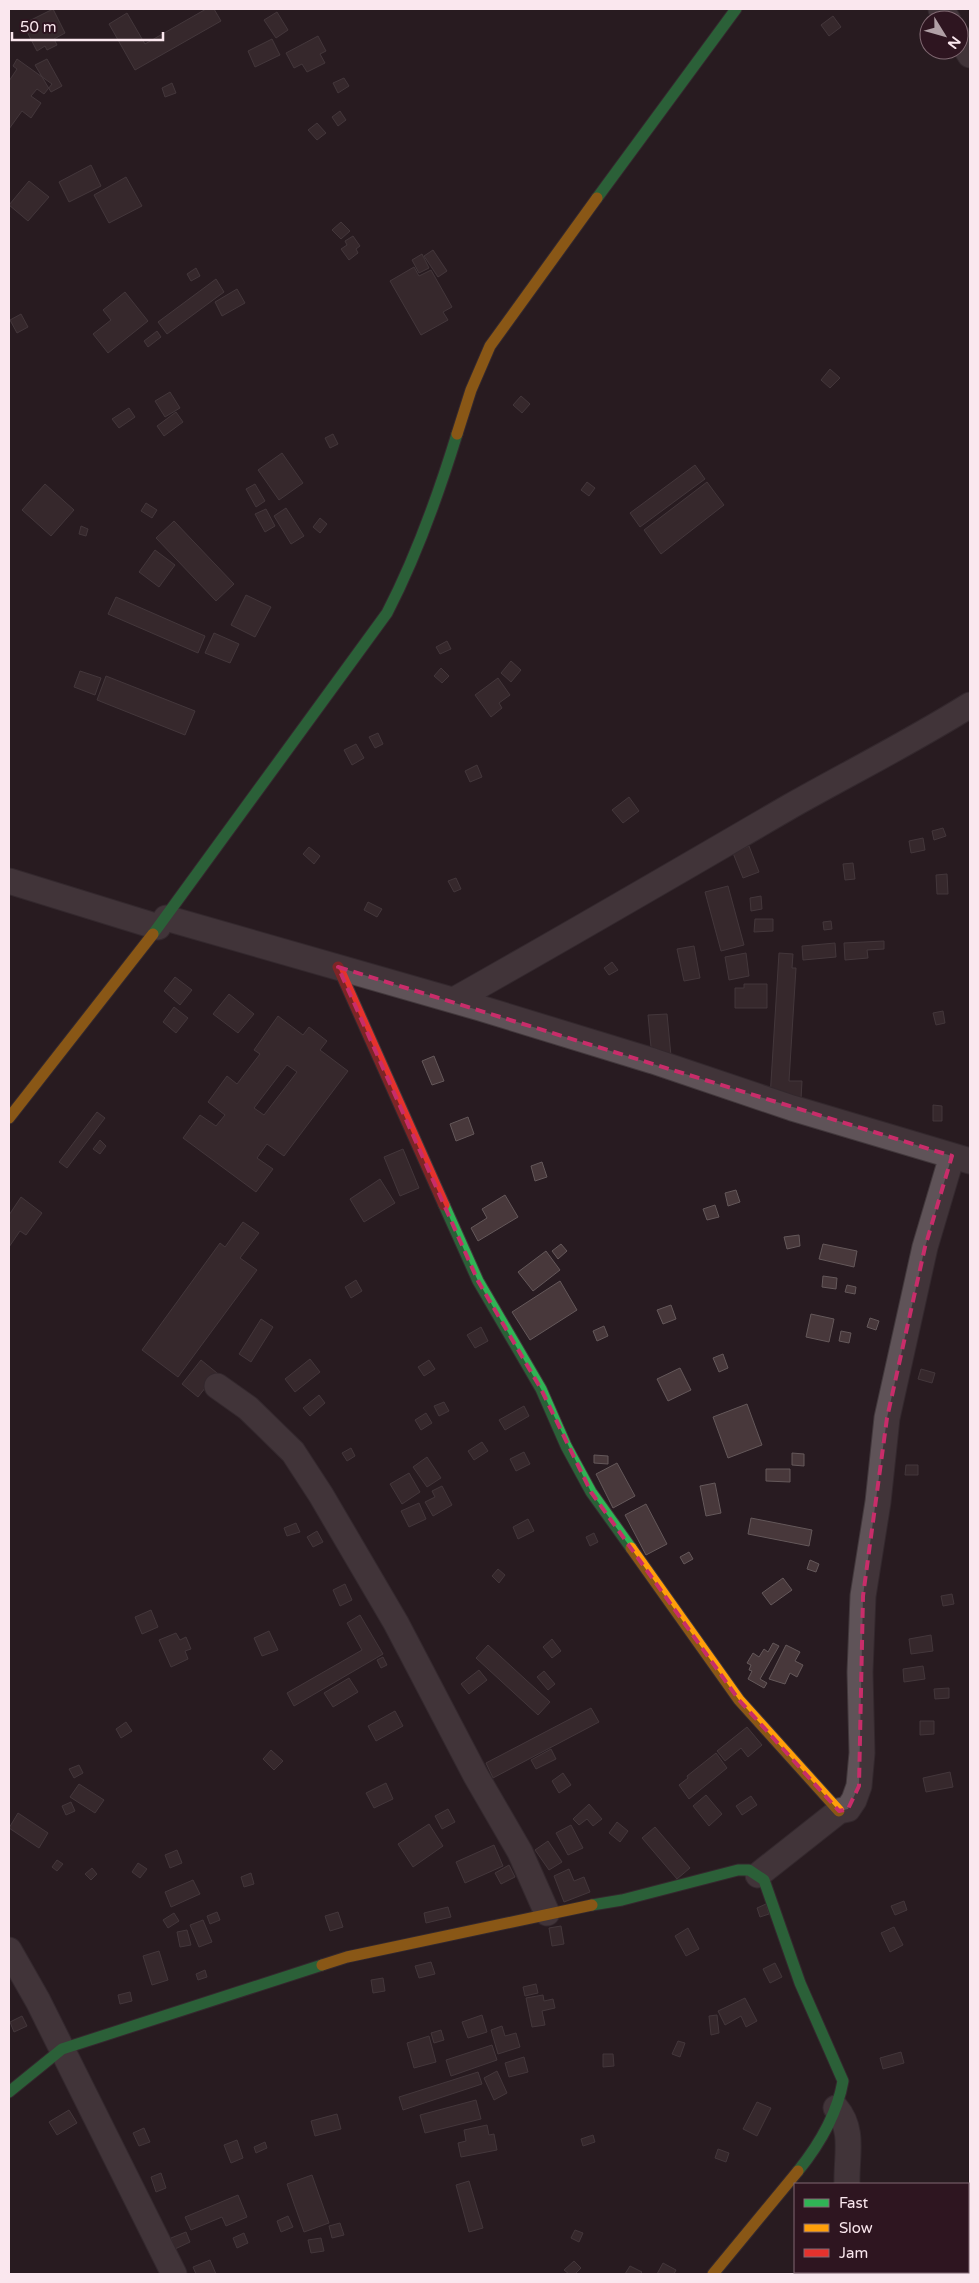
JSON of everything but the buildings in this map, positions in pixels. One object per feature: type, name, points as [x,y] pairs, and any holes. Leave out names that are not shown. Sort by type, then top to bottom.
[{"type":"street","points":[[9,1118],[162,922],[387,613],[411,566],[432,513],[471,390],[490,346],[530,288],[736,9]]},
{"type":"street","points":[[454,1000],[683,871],[790,807],[920,736],[970,705]]},
{"type":"street","points":[[9,881],[338,967],[454,1000],[653,1061],[792,1108],[961,1158],[925,1247],[887,1418],[878,1502],[863,1596],[860,1672],[862,1753],[859,1786],[854,1800],[848,1809],[839,1812],[758,1875]]},
{"type":"street","points":[[338,967],[478,1281],[541,1389],[566,1446],[591,1492],[739,1700],[839,1812]]},
{"type":"street","points":[[217,1386],[248,1408],[293,1452],[321,1495],[396,1623],[476,1776],[520,1852],[546,1913]]},
{"type":"street","points":[[9,2092],[62,2049],[347,1957],[546,1913],[622,1900],[738,1870],[750,1870],[764,1880],[800,1984],[843,2082],[836,2108],[816,2148],[714,2274]]},
{"type":"street","points":[[9,1950],[62,2049],[174,2274]]},
{"type":"street","points":[[836,2108],[844,2118],[849,2136],[847,2183]]},
{"type":"highlighted area","points":[[338,967],[952,1156],[925,1247],[887,1418],[863,1596],[859,1786],[848,1809],[839,1811],[739,1700],[591,1492],[541,1389],[478,1281]]},
{"type":"traffic: fast","points":[[597,198],[736,9]]},
{"type":"traffic: fast","points":[[153,934],[387,613],[426,525],[457,434]]},
{"type":"traffic: fast","points":[[444,1205],[478,1281],[541,1389],[566,1446],[591,1492],[631,1548]]},
{"type":"traffic: fast","points":[[592,1905],[622,1900],[738,1870],[749,1870],[764,1880],[800,1983],[843,2081],[832,2118],[813,2151],[798,2171]]},
{"type":"traffic: fast","points":[[9,2092],[62,2049],[322,1965]]},
{"type":"traffic: slow","points":[[457,434],[471,390],[490,346],[597,198]]},
{"type":"traffic: slow","points":[[9,1118],[153,934]]},
{"type":"traffic: slow","points":[[631,1548],[739,1700],[839,1811]]},
{"type":"traffic: slow","points":[[322,1965],[347,1957],[592,1905]]},
{"type":"traffic: slow","points":[[713,2274],[798,2171]]},
{"type":"traffic: jam","points":[[338,967],[444,1205]]}]
